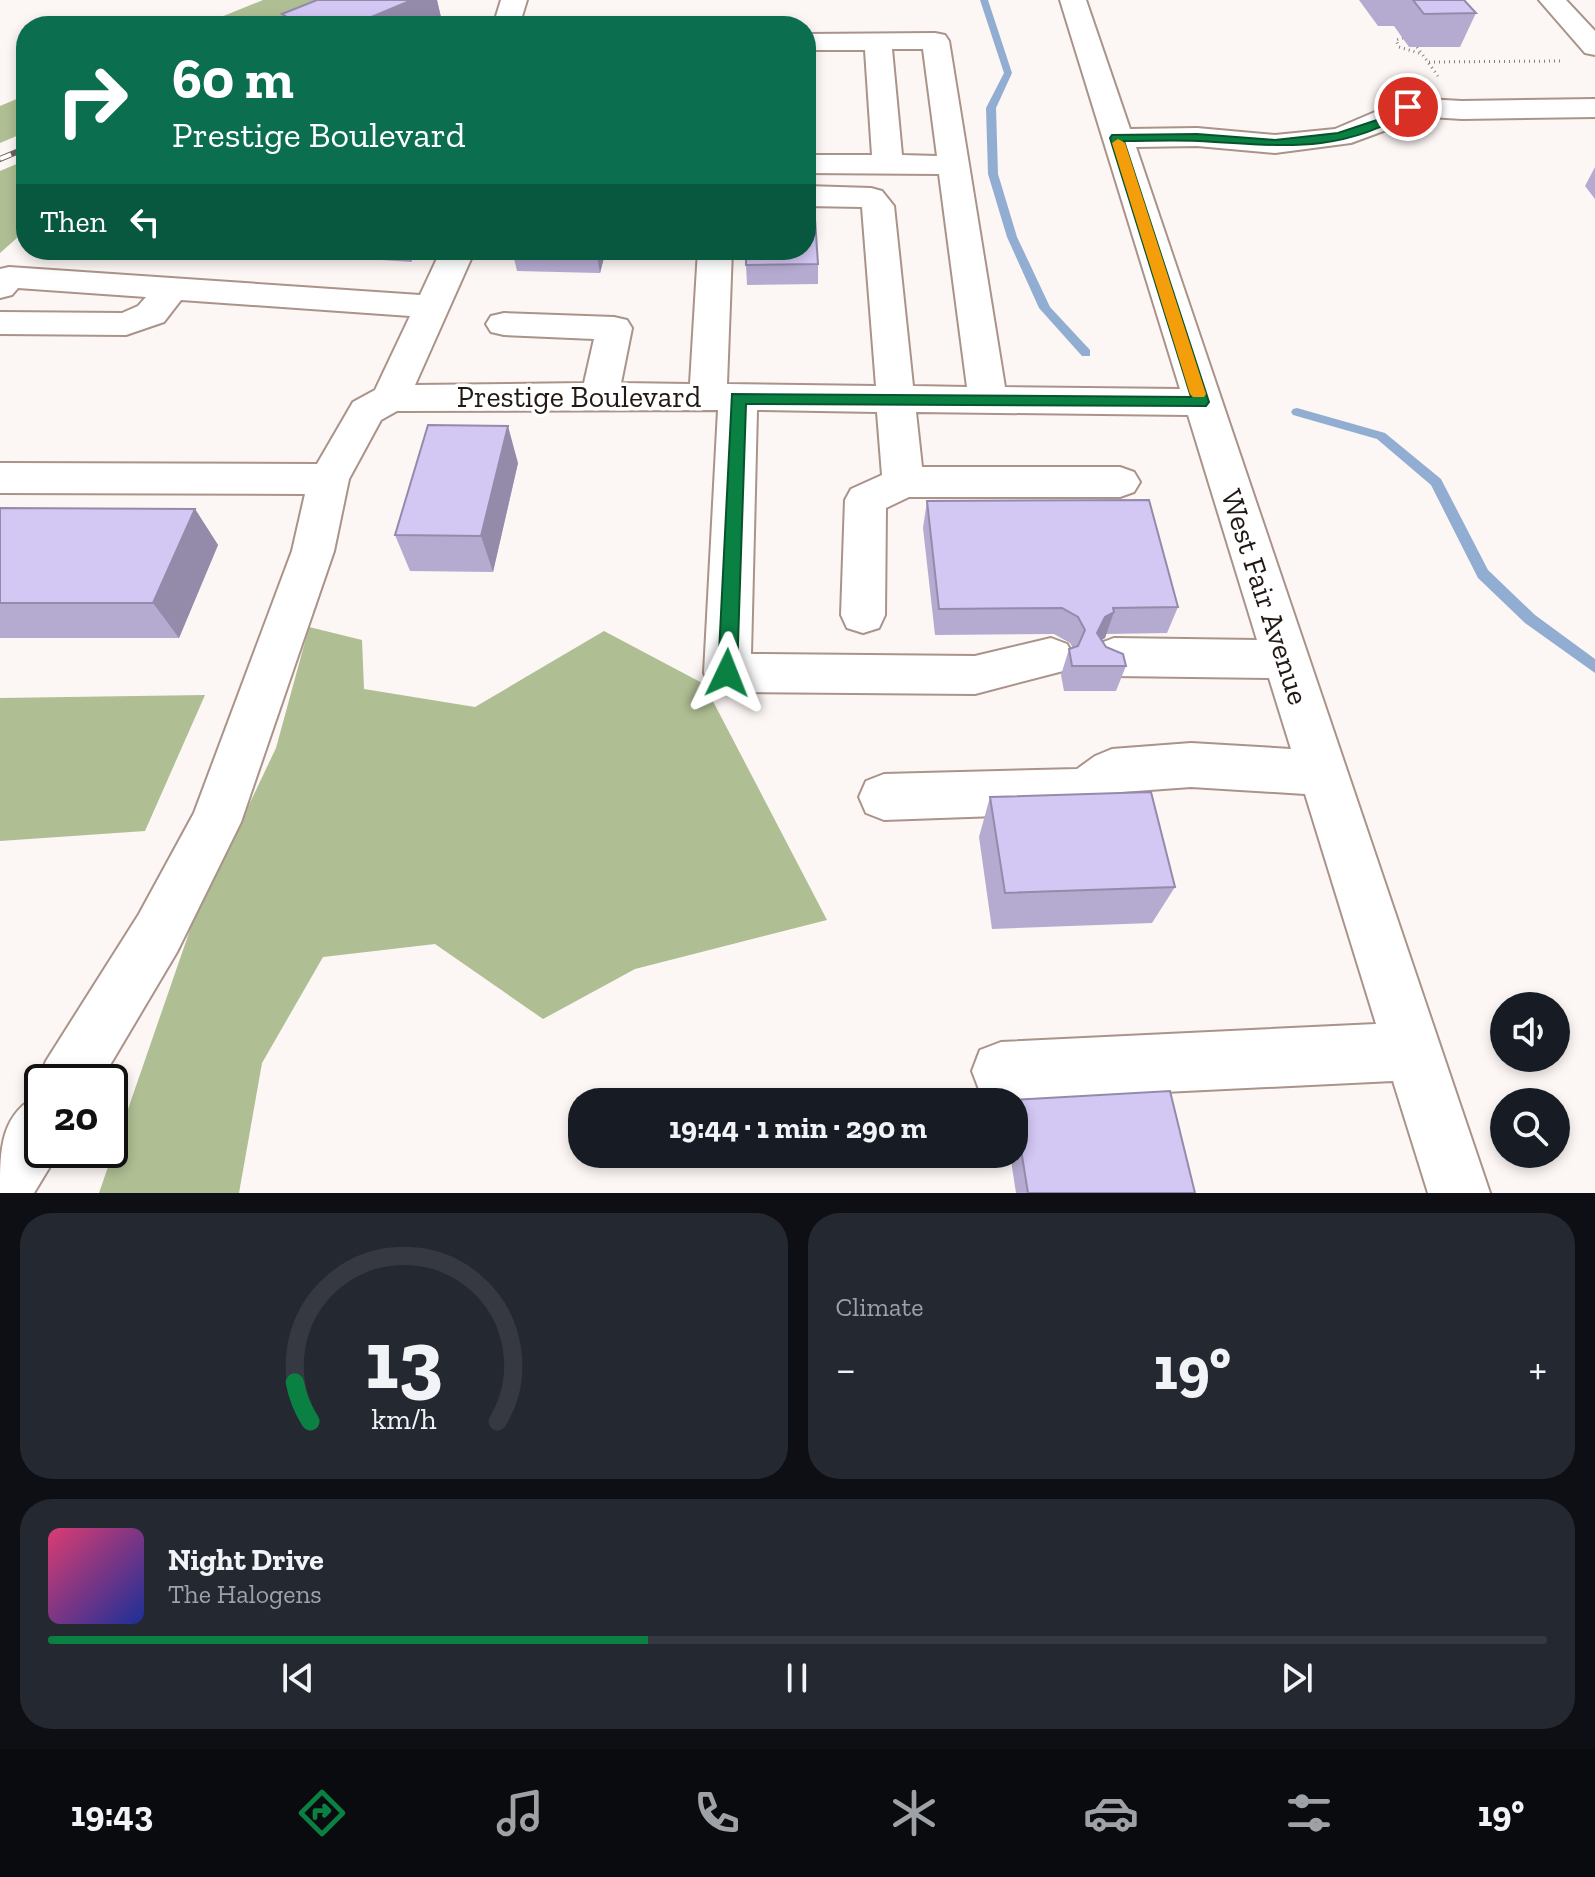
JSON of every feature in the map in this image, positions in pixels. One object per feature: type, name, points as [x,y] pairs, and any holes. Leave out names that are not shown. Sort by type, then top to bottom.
[{"type":"street","name":"West Fair Avenue","points":[[1073,0],[1459,1193]]},
{"type":"street","points":[[1552,0],[1595,47]]},
{"type":"street","points":[[878,41],[888,165]]},
{"type":"street","points":[[816,42],[935,41],[967,282],[988,400]]},
{"type":"street","points":[[1117,138],[1197,137],[1275,144],[1340,137],[1387,120],[1408,107],[1462,110],[1595,108]]},
{"type":"street","points":[[816,164],[953,165]]},
{"type":"street","points":[[816,196],[871,198],[878,206],[903,482]]},
{"type":"street","points":[[78,1064],[158,933],[216,822],[313,551],[329,479],[367,411],[390,398],[453,260]]},
{"type":"street","points":[[716,260],[723,398],[727,673],[975,675],[1051,657]]},
{"type":"street","points":[[0,287],[9,277],[432,307]]},
{"type":"street","points":[[0,323],[126,324],[151,314],[172,289]]},
{"type":"street","points":[[504,324],[614,328],[600,396]]},
{"type":"street","name":"Prestige Boulevard","points":[[390,398],[600,396],[1201,402]]},
{"type":"street","points":[[0,478],[329,479]]},
{"type":"street","points":[[863,615],[866,500],[903,482],[1120,482]]},
{"type":"street","points":[[1114,657],[1285,659]]},
{"type":"street","points":[[884,797],[1086,791],[1112,771],[1191,765],[1322,773]]},
{"type":"street","points":[[1001,1071],[1413,1051]]},
{"type":"street","points":[[0,1191],[24,1152]]},
{"type":"path","points":[[1403,38],[1396,40],[1399,47],[1423,55]]},
{"type":"path","points":[[1429,62],[1569,61]]},
{"type":"green space","points":[[263,0],[340,0],[302,16],[224,16]]},
{"type":"green space","points":[[16,99],[16,136],[0,143],[0,106]]},
{"type":"green space","points":[[16,164],[16,239],[0,253],[0,171]]},
{"type":"green space","points":[[309,627],[362,640],[364,689],[475,707],[604,631],[704,684],[827,920],[635,969],[543,1019],[435,944],[323,957],[262,1063],[239,1193],[99,1193],[108,1168],[128,1168],[128,1109],[191,927],[276,748]]},
{"type":"green space","points":[[205,695],[145,831],[0,841],[0,698]]},
{"type":"building","points":[[317,0],[412,0],[374,16],[282,14]]},
{"type":"building","points":[[1413,0],[1464,0],[1476,13],[1424,14]]},
{"type":"building","points":[[816,234],[818,264],[746,265],[746,260],[816,260]]},
{"type":"building","points":[[428,425],[508,426],[481,536],[395,535]]},
{"type":"building","points":[[1149,500],[1178,607],[1113,608],[1114,612],[1105,617],[1097,633],[1106,647],[1123,654],[1126,666],[1072,666],[1069,649],[1078,646],[1085,630],[1078,617],[1062,608],[939,609],[927,501]]},
{"type":"building","points":[[0,508],[195,509],[153,603],[0,603]]},
{"type":"building","points":[[1151,792],[1175,887],[1005,893],[990,797]]},
{"type":"building","points":[[1170,1091],[1195,1193],[1028,1193],[1024,1168],[1028,1168],[1028,1099]]},
{"type":"waterway","points":[[984,0],[1008,73],[991,108],[993,174],[1012,237],[1045,308],[1086,353]]},
{"type":"waterway","points":[[1297,412],[1381,436],[1436,482],[1483,574],[1530,619],[1595,667]]},
{"type":"railway","points":[[0,159],[16,152]]},
{"type":"slow traffic","points":[[1118,143],[1198,394]]},
{"type":"route","points":[[727,673],[738,398],[1201,402],[1117,138],[1197,137],[1275,144],[1340,137],[1387,120],[1408,107]]}]
